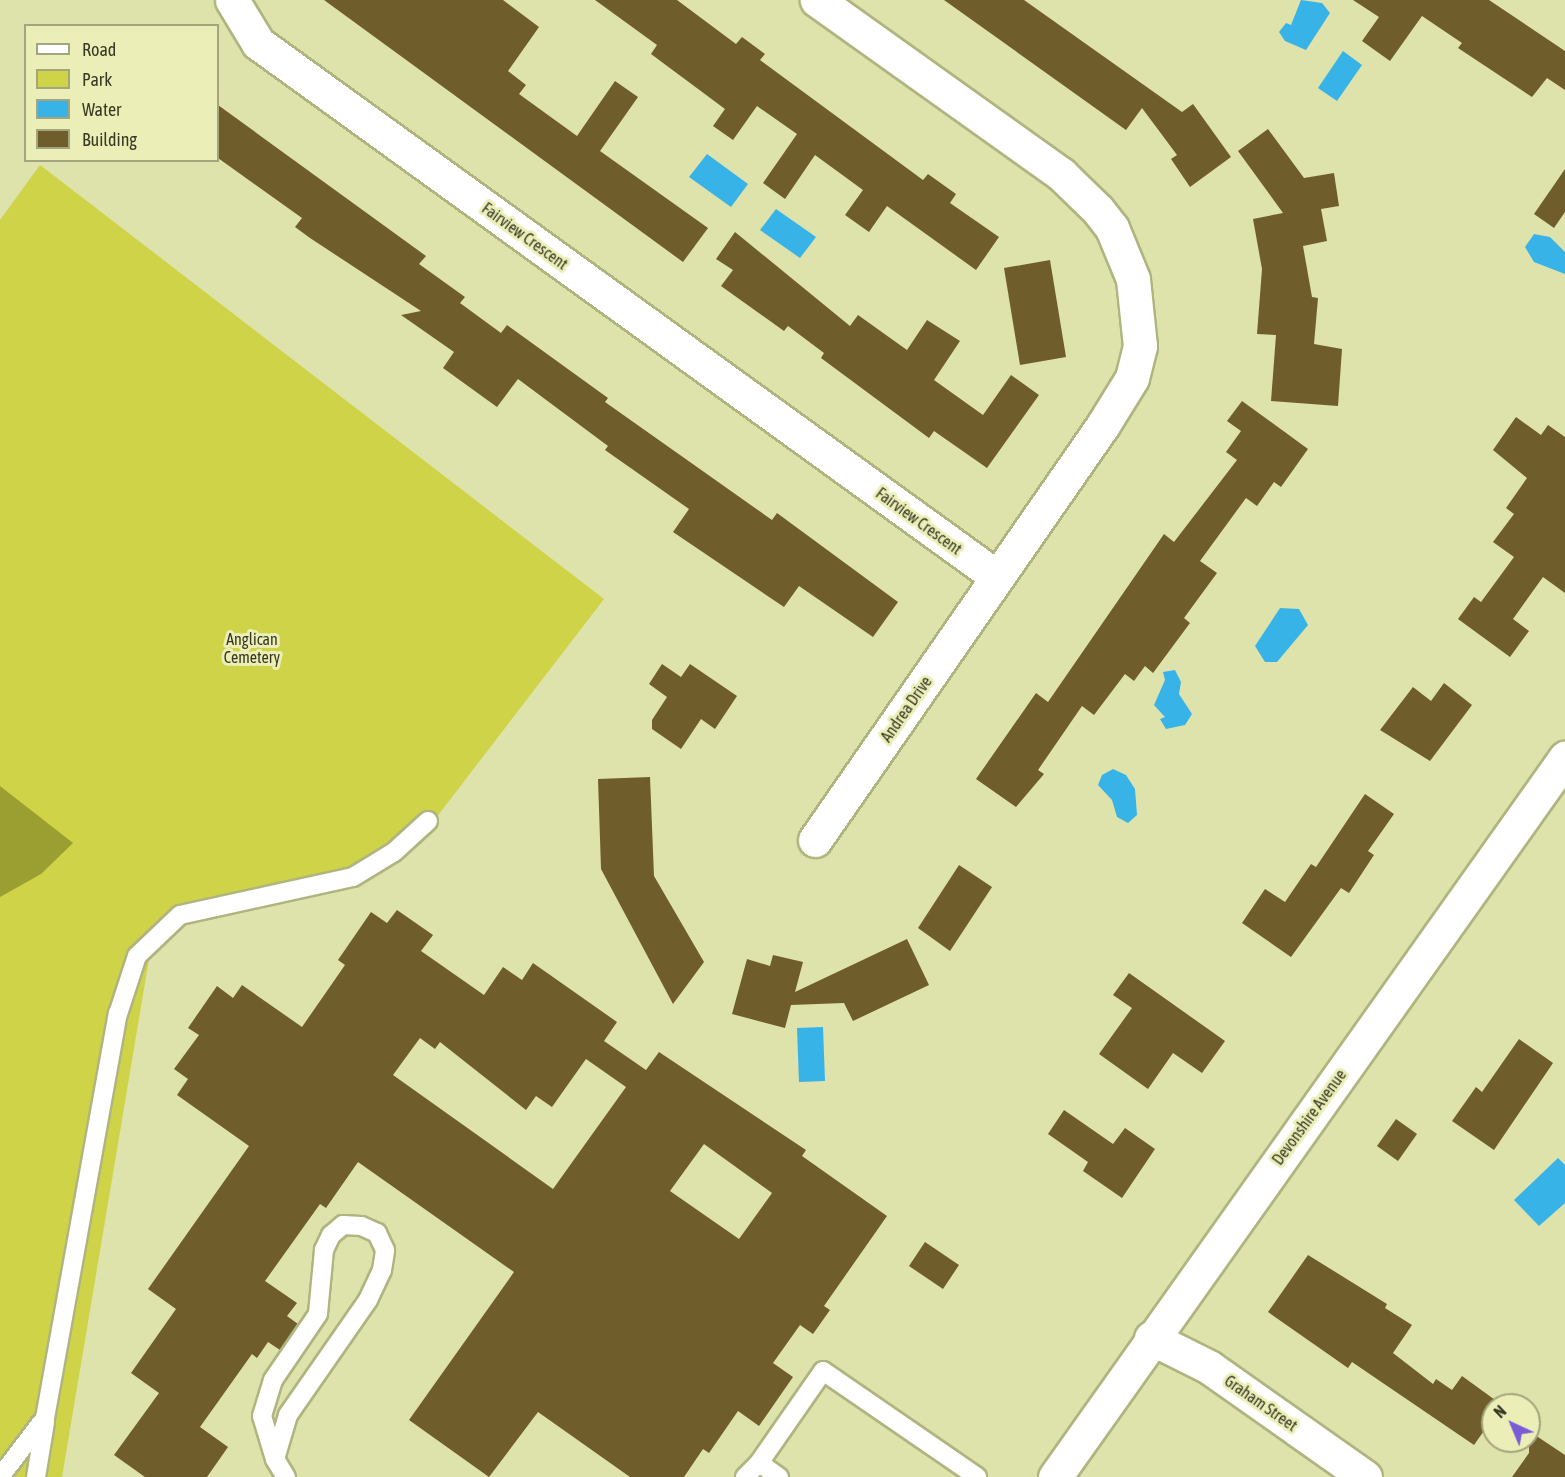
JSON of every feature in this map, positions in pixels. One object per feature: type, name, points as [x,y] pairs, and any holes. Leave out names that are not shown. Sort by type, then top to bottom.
[{"type":"street","name":"Fairview Crescent","points":[[232,0],[258,43],[998,577]]},
{"type":"street","points":[[817,0],[1061,174],[1112,228],[1133,279],[1140,346],[1132,378],[998,577]]},
{"type":"street","name":"Andrea Drive","points":[[815,840],[998,577]]},
{"type":"street","name":"Devonshire Avenue","points":[[1055,1477],[1151,1338],[1565,758]]},
{"type":"street","name":"Graham Street","points":[[1151,1338],[1209,1367],[1365,1477]]},
{"type":"lane","points":[[36,1477],[118,1014],[137,956],[180,915],[353,877],[394,852],[428,821]]},
{"type":"lane","points":[[275,1459],[288,1415],[368,1300],[382,1270],[385,1250],[377,1233],[361,1226],[343,1225],[331,1235],[324,1250],[318,1314],[273,1380],[262,1416],[275,1459],[286,1477]]},
{"type":"lane","points":[[745,1477],[759,1463],[823,1371],[977,1477]]},
{"type":"lane","points":[[0,1477],[45,1418]]},
{"type":"lane","points":[[759,1463],[779,1477]]},
{"type":"green space","name":"Anglican Cemetery","points":[[40,165],[604,599],[406,857],[360,885],[180,925],[149,959],[62,1477],[0,1477],[0,220]]},
{"type":"shaded area","points":[[0,786],[73,843],[41,874],[0,897]]},
{"type":"water","points":[[1301,0],[1322,3],[1330,13],[1306,50],[1285,41],[1279,32],[1286,23],[1291,25]]},
{"type":"water","points":[[1343,51],[1362,65],[1337,101],[1318,88]]},
{"type":"water","points":[[707,154],[748,184],[731,207],[689,177]]},
{"type":"water","points":[[776,209],[816,237],[800,258],[760,230]]},
{"type":"water","points":[[1534,234],[1550,237],[1565,252],[1565,274],[1534,262],[1525,247]]},
{"type":"water","points":[[1280,608],[1299,609],[1308,625],[1277,662],[1265,662],[1255,646]]},
{"type":"water","points":[[1175,670],[1181,682],[1179,694],[1192,714],[1185,725],[1166,729],[1160,719],[1165,717],[1154,705],[1165,680],[1163,672]]},
{"type":"water","points":[[1113,769],[1126,775],[1135,789],[1137,815],[1128,823],[1117,817],[1112,800],[1098,785],[1102,775]]},
{"type":"water","points":[[823,1027],[825,1081],[799,1082],[797,1028]]},
{"type":"water","points":[[1558,1158],[1565,1165],[1565,1203],[1539,1226],[1514,1200]]},
{"type":"building","points":[[324,0],[503,0],[539,27],[508,71],[526,85],[519,94],[577,136],[615,81],[638,97],[600,151],[708,228],[683,262]]},
{"type":"building","points":[[595,0],[677,0],[736,44],[742,37],[765,54],[760,60],[923,180],[928,174],[956,194],[950,203],[999,237],[976,270],[887,206],[869,232],[845,215],[863,190],[815,155],[785,199],[763,183],[797,134],[757,106],[733,140],[713,126],[725,109],[651,54],[657,45]]},
{"type":"building","points":[[944,0],[1024,0],[1182,112],[1193,104],[1231,157],[1190,187],[1171,159],[1177,155],[1142,108],[1126,130]]},
{"type":"building","points":[[1353,0],[1489,0],[1565,51],[1565,90],[1547,78],[1532,97],[1458,48],[1462,43],[1422,16],[1390,61],[1362,41],[1379,17]]},
{"type":"building","points":[[219,106],[426,256],[419,264],[465,297],[460,303],[501,333],[507,325],[608,398],[605,402],[772,520],[777,513],[898,602],[873,637],[799,586],[784,607],[673,532],[689,509],[605,450],[608,446],[518,379],[497,407],[443,368],[454,352],[401,315],[421,311],[295,227],[302,218],[219,159]]},
{"type":"building","points":[[1268,129],[1304,178],[1334,173],[1339,206],[1321,209],[1327,241],[1303,246],[1312,297],[1318,298],[1314,344],[1342,349],[1338,406],[1271,401],[1276,335],[1257,334],[1262,269],[1253,219],[1283,213],[1238,151]]},
{"type":"building","points":[[1565,169],[1565,212],[1554,228],[1534,214]]},
{"type":"building","points":[[735,232],[850,326],[858,315],[907,350],[927,320],[960,341],[934,380],[983,415],[1011,375],[1039,395],[987,468],[934,431],[929,438],[821,358],[824,353],[788,326],[784,331],[721,286],[733,270],[716,259]]},
{"type":"building","points":[[1050,260],[1066,357],[1020,365],[1004,268]]},
{"type":"building","points":[[1242,401],[1308,449],[1281,487],[1274,482],[1257,506],[1246,498],[1200,561],[1217,573],[1184,618],[1190,623],[1153,673],[1145,666],[1134,681],[1125,674],[1094,715],[1082,706],[1038,770],[1044,774],[1016,807],[976,779],[1036,693],[1048,702],[1164,534],[1174,542],[1237,460],[1226,452],[1241,431],[1227,421]]},
{"type":"building","points":[[1516,417],[1541,435],[1548,425],[1565,437],[1565,593],[1543,577],[1513,619],[1529,631],[1510,657],[1458,619],[1474,597],[1481,602],[1514,557],[1493,542],[1514,514],[1506,508],[1527,478],[1493,450]]},
{"type":"building","points":[[662,664],[681,677],[690,664],[737,696],[715,729],[701,719],[681,749],[652,729],[652,720],[667,697],[649,684]]},
{"type":"building","points":[[1444,683],[1472,705],[1430,761],[1380,730],[1413,687],[1431,701]]},
{"type":"building","points":[[650,777],[654,876],[704,962],[673,1004],[601,869],[598,779]]},
{"type":"building","points":[[1365,794],[1394,814],[1368,851],[1374,855],[1349,893],[1341,888],[1291,957],[1242,923],[1265,889],[1285,902],[1311,864],[1316,867]]},
{"type":"building","points":[[959,865],[992,887],[950,951],[918,928]]},
{"type":"building","points":[[397,910],[433,935],[421,951],[484,995],[503,967],[522,980],[533,963],[617,1022],[604,1041],[646,1070],[659,1052],[806,1150],[802,1156],[887,1216],[824,1306],[830,1310],[813,1334],[800,1325],[773,1363],[793,1377],[759,1426],[738,1411],[709,1453],[703,1449],[684,1477],[630,1477],[538,1412],[489,1477],[409,1420],[514,1272],[358,1162],[326,1208],[320,1204],[265,1281],[297,1303],[287,1316],[298,1324],[280,1350],[268,1342],[257,1358],[252,1354],[200,1427],[228,1447],[207,1477],[145,1477],[114,1455],[159,1393],[131,1373],[176,1309],[148,1289],[249,1146],[177,1095],[188,1079],[174,1069],[199,1035],[188,1028],[217,986],[233,998],[242,985],[302,1027],[345,965],[338,960],[371,912],[387,923]],"holes":[[[420,1038],[435,1049],[440,1042],[526,1110],[536,1096],[552,1107],[586,1059],[626,1087],[553,1189],[393,1075]],[[704,1144],[772,1193],[739,1239],[670,1191]]]},
{"type":"building","points":[[907,939],[929,985],[853,1021],[844,1003],[791,1005],[785,1028],[732,1014],[747,959],[770,966],[773,955],[803,962],[795,992]]},
{"type":"building","points":[[1129,973],[1225,1041],[1202,1073],[1173,1053],[1148,1089],[1099,1054],[1132,1008],[1113,995]]},
{"type":"building","points":[[1519,1039],[1553,1063],[1494,1150],[1452,1121],[1476,1087],[1482,1092]]},
{"type":"building","points":[[1064,1110],[1113,1144],[1125,1128],[1155,1149],[1122,1198],[1083,1171],[1088,1162],[1048,1134]]},
{"type":"building","points":[[1396,1119],[1417,1134],[1398,1161],[1377,1146]]},
{"type":"building","points":[[925,1242],[959,1265],[943,1289],[909,1266]]},
{"type":"building","points":[[1308,1255],[1387,1304],[1385,1308],[1412,1325],[1393,1353],[1433,1384],[1436,1379],[1452,1390],[1462,1376],[1485,1393],[1481,1393],[1481,1435],[1474,1445],[1352,1362],[1348,1368],[1268,1312]]},
{"type":"building","points":[[1541,1439],[1565,1455],[1565,1477],[1512,1477],[1529,1453],[1541,1453]]}]
